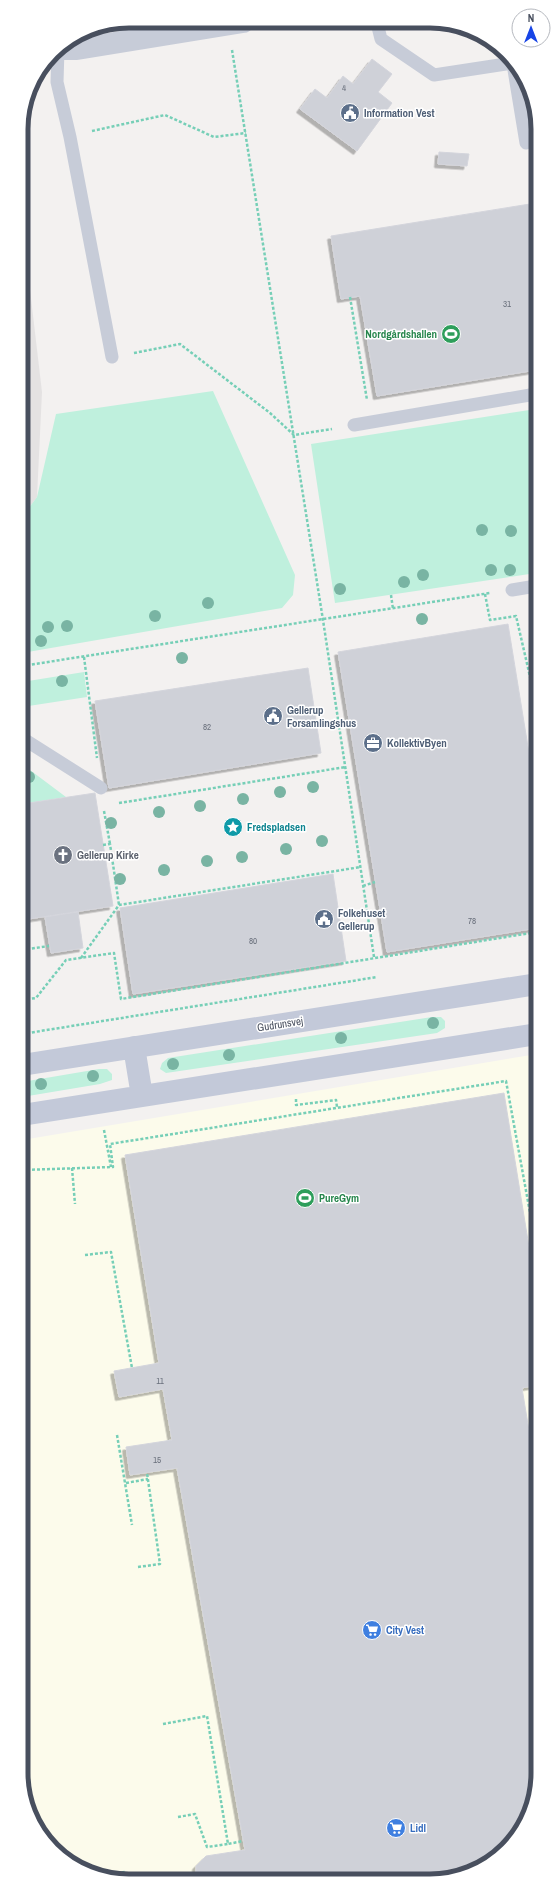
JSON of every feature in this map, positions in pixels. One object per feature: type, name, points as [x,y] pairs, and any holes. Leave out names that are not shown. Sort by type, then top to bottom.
[{"type":"street","points":[[68,49],[77,49],[205,28]]},
{"type":"street","name":"Gudrunsvej","points":[[28,1064],[531,985]]},
{"type":"street","points":[[28,1114],[531,1035]]},
{"type":"street","points":[[134,1048],[142,1096]]},
{"type":"lane","points":[[379,28],[382,39],[434,75],[507,64]]},
{"type":"lane","points":[[58,56],[57,82],[70,136],[112,357]]},
{"type":"lane","points":[[514,72],[526,143]]},
{"type":"lane","points":[[354,425],[531,395]]},
{"type":"lane","points":[[512,590],[531,587]]},
{"type":"lane","points":[[28,742],[101,788]]},
{"type":"path","points":[[236,28],[246,133],[346,767],[374,957]]},
{"type":"path","points":[[70,136],[165,115],[214,137],[246,133]]},
{"type":"path","points":[[350,297],[371,422]]},
{"type":"path","points":[[112,357],[180,344],[270,413],[294,435]]},
{"type":"path","points":[[294,435],[354,425]]},
{"type":"path","points":[[28,665],[512,590]]},
{"type":"path","points":[[485,594],[490,620],[516,616],[531,681]]},
{"type":"path","points":[[391,595],[393,609]]},
{"type":"path","points":[[84,656],[101,788],[119,905]]},
{"type":"path","points":[[104,805],[346,767]]},
{"type":"path","points":[[104,845],[110,844]]},
{"type":"path","points":[[80,958],[119,905],[361,867]]},
{"type":"path","points":[[363,886],[375,882]]},
{"type":"path","points":[[28,999],[36,998],[66,960],[114,953],[121,998],[351,963],[374,957],[531,933]]},
{"type":"path","points":[[28,949],[49,946]]},
{"type":"path","points":[[28,1033],[377,977]]},
{"type":"path","points":[[112,1167],[110,1144],[397,1097],[506,1081],[531,1218]]},
{"type":"path","points":[[296,1105],[336,1100],[337,1107]]},
{"type":"path","points":[[103,1124],[112,1167]]},
{"type":"path","points":[[28,1170],[112,1167]]},
{"type":"path","points":[[72,1168],[75,1204]]},
{"type":"path","points":[[85,1255],[111,1252],[132,1368]]},
{"type":"path","points":[[117,1435],[132,1525]]},
{"type":"path","points":[[138,1567],[160,1564],[147,1473]]},
{"type":"path","points":[[126,1483],[148,1479]]},
{"type":"path","points":[[163,1724],[207,1716],[228,1844]]},
{"type":"path","points":[[178,1817],[195,1814],[207,1848],[243,1841]]},
{"type":"shaded area","points":[[28,273],[42,392],[37,497],[28,509]]},
{"type":"shaded area","name":"City Vest","points":[[531,1055],[531,1780],[526,1806],[518,1824],[502,1845],[481,1861],[463,1869],[437,1874],[122,1874],[96,1869],[78,1861],[57,1845],[38,1818],[33,1806],[28,1780],[28,1139]]},
{"type":"green space","points":[[213,391],[295,575],[293,595],[282,608],[28,652],[28,509],[37,497],[56,414]]},
{"type":"green space","points":[[531,410],[531,574],[335,603],[311,444]]},
{"type":"green space","points":[[84,672],[87,697],[28,706],[28,681]]},
{"type":"green space","points":[[28,768],[66,797],[28,803]]},
{"type":"green space","points":[[432,1017],[441,1017],[445,1021],[445,1028],[437,1033],[166,1073],[160,1069],[162,1063],[168,1058]]},
{"type":"green space","points":[[99,1069],[107,1069],[112,1074],[112,1080],[100,1084],[28,1096],[28,1081]]},
{"type":"building","points":[[372,59],[392,74],[378,92],[392,103],[357,151],[300,109],[315,89],[327,98],[343,76],[353,84]]},
{"type":"building","points":[[439,152],[469,154],[467,166],[438,164]]},
{"type":"building","name":"Nordgårdshallen","points":[[531,204],[531,371],[377,396],[360,296],[341,299],[331,236]]},
{"type":"building","points":[[508,624],[531,765],[531,929],[387,952],[338,652]]},
{"type":"building","points":[[308,668],[321,753],[109,788],[95,701]]},
{"type":"building","name":"Gellerup Kirke","points":[[95,793],[113,906],[28,919],[28,803]]},
{"type":"building","points":[[333,874],[346,961],[133,994],[120,908]]},
{"type":"building","points":[[78,912],[83,948],[51,953],[45,917]]},
{"type":"building","name":"City Vest","points":[[504,1093],[531,1259],[531,1386],[522,1388],[531,1443],[531,1780],[526,1806],[518,1824],[502,1845],[481,1861],[463,1869],[437,1874],[196,1874],[196,1866],[206,1856],[245,1850],[177,1468],[130,1475],[126,1447],[172,1440],[163,1389],[119,1397],[114,1371],[159,1363],[125,1155]]},
{"type":"place","name":"Information Vest","points":[[350,113]]},
{"type":"place","name":"Nordgårdshallen","points":[[451,334]]},
{"type":"place","name":"Gellerup Forsamlingshus","points":[[273,716]]},
{"type":"place","name":"KollektivByen","points":[[373,743]]},
{"type":"place","name":"Fredspladsen","points":[[233,827]]},
{"type":"place","name":"Gellerup Kirke","points":[[63,855]]},
{"type":"place","name":"Folkehuset Gellerup","points":[[324,919]]},
{"type":"place","name":"PureGym","points":[[305,1198]]},
{"type":"place","name":"City Vest","points":[[372,1630]]},
{"type":"place","name":"Lidl","points":[[396,1828]]}]
